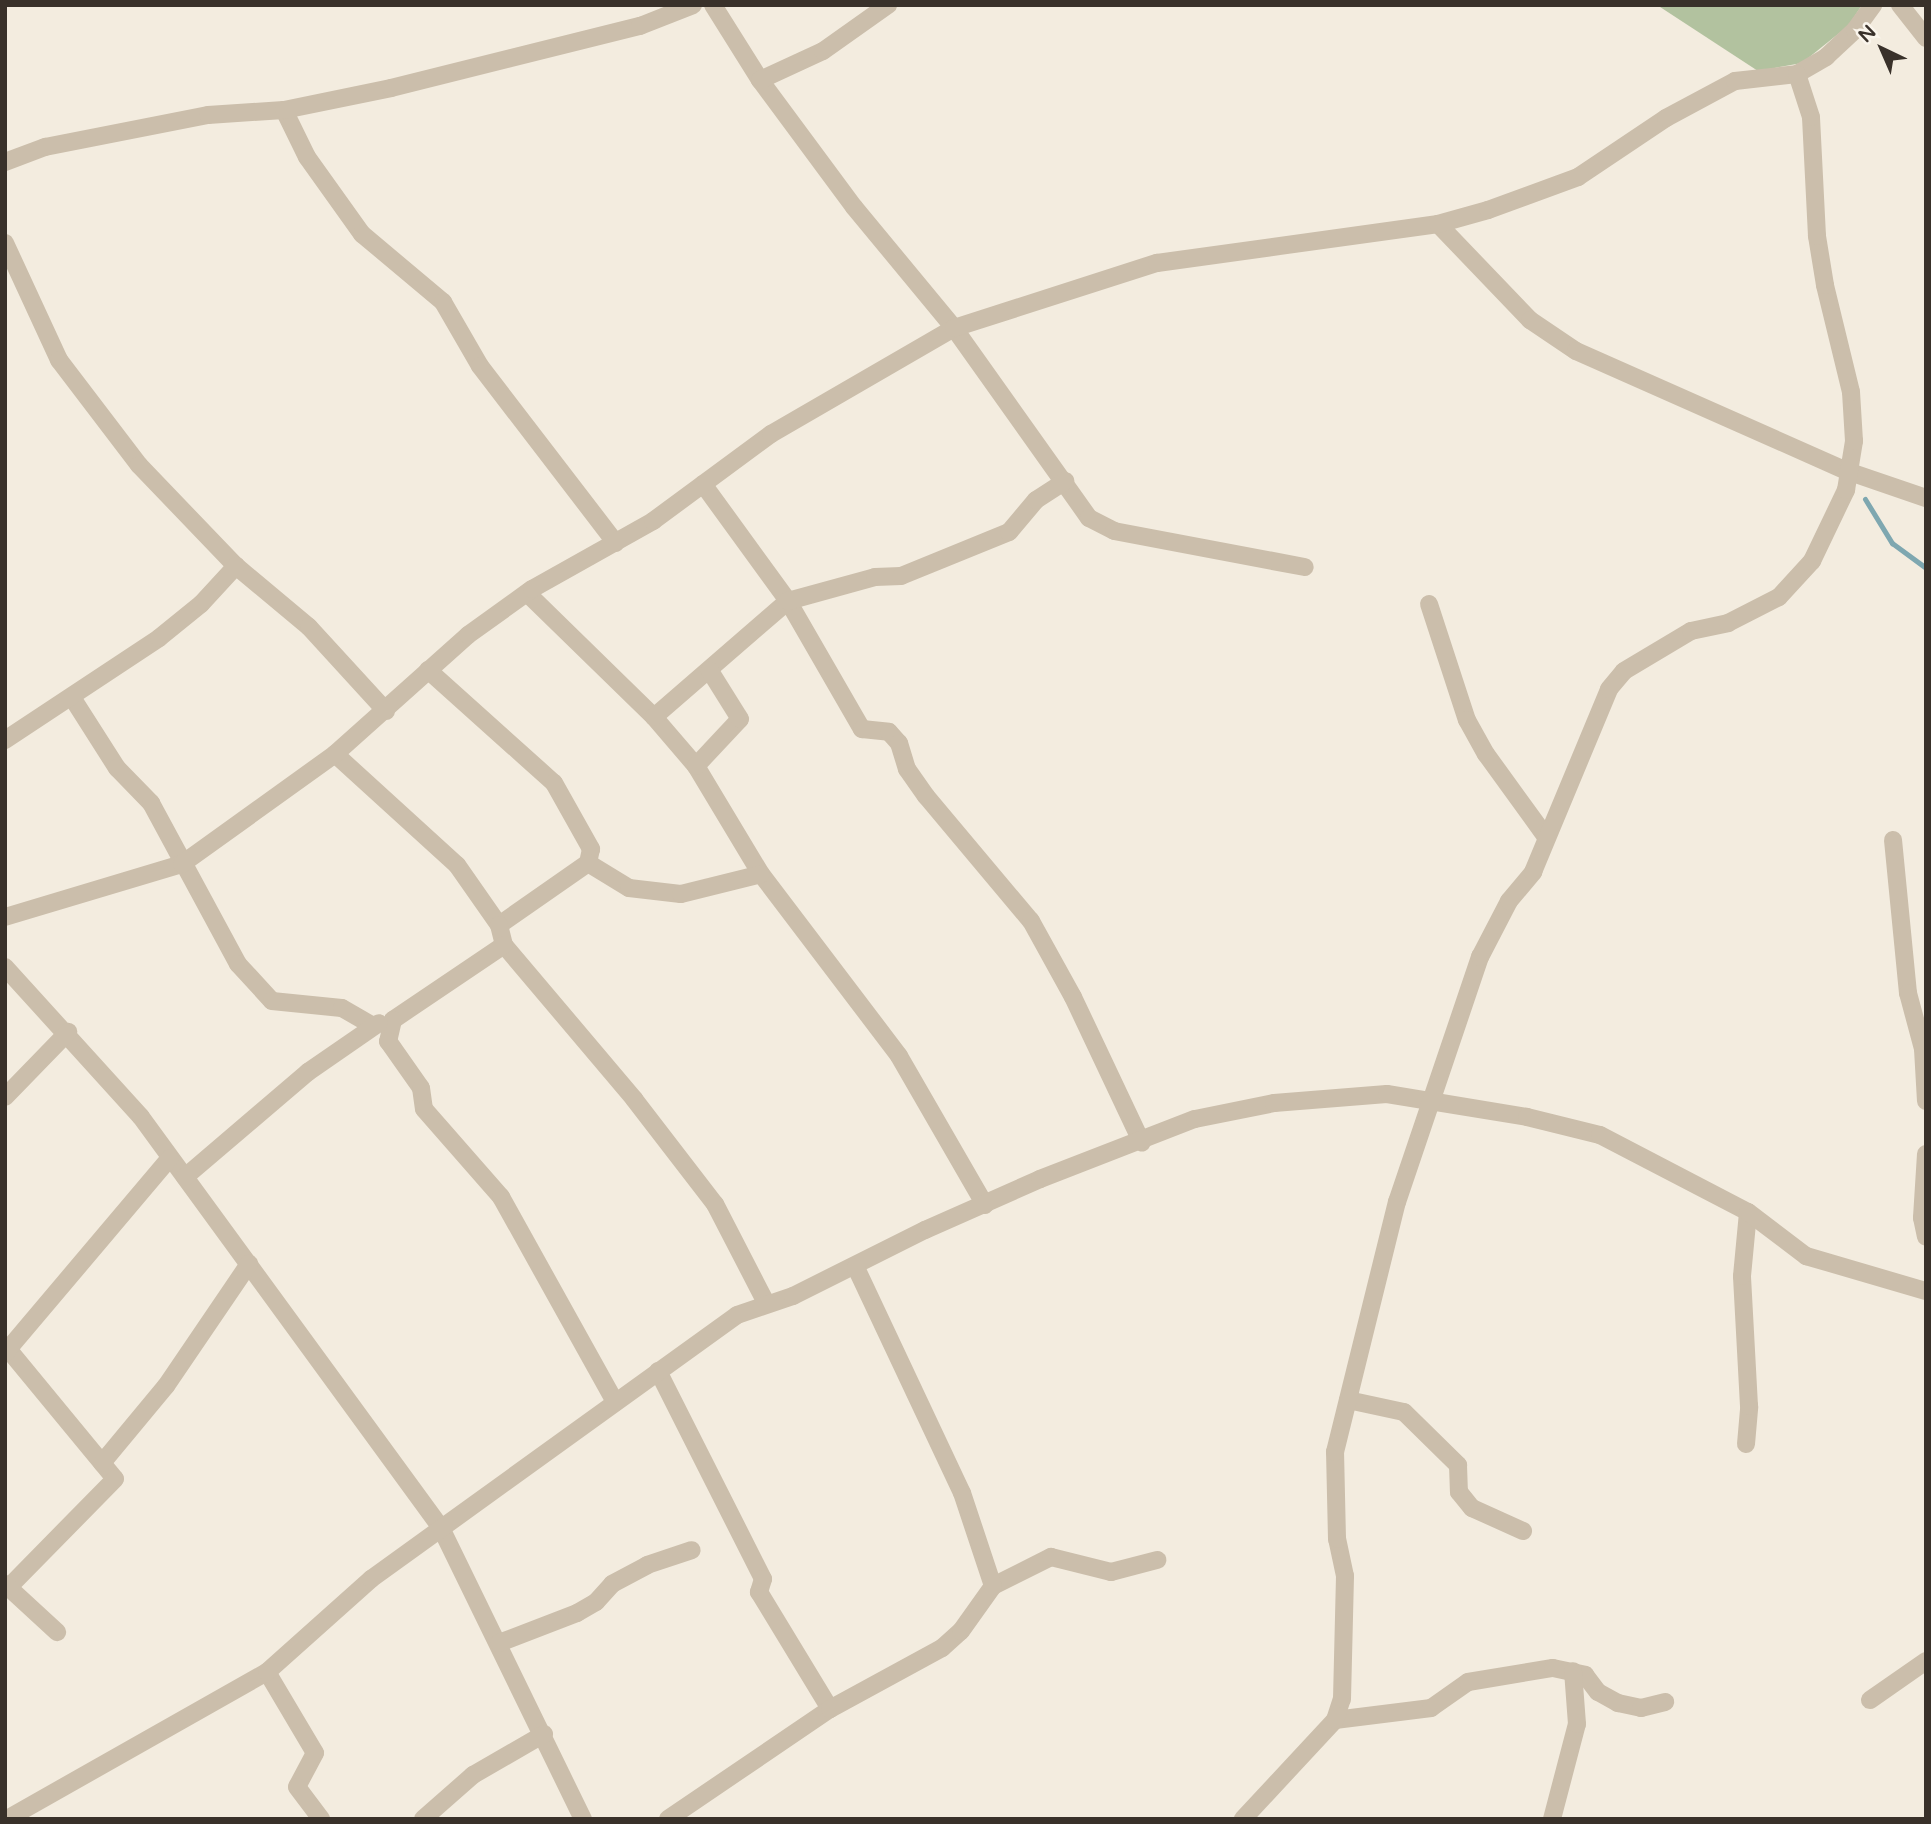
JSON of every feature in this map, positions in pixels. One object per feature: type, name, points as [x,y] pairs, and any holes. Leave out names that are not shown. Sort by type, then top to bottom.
[{"type":"street","points":[[5,162],[45,147],[208,115],[284,110],[391,88],[640,26],[693,5]]},
{"type":"street","points":[[713,5],[760,80],[854,207],[954,328],[1028,438],[1065,481],[1089,519],[1114,531],[1305,567]]},
{"type":"street","points":[[760,80],[823,51],[888,5]]},
{"type":"street","points":[[5,917],[182,863],[335,754],[386,711],[428,670],[527,593],[616,543],[771,434],[954,328],[1157,263],[1438,224],[1578,177],[1667,118],[1735,81],[1797,74],[1826,57],[1855,30],[1873,5]]},
{"type":"street","points":[[1900,5],[1926,38]]},
{"type":"street","points":[[1243,1819],[1335,1720],[1342,1699],[1345,1576],[1337,1539],[1335,1452],[1397,1202],[1480,957],[1509,901],[1533,872],[1609,690],[1624,671],[1691,631],[1728,623],[1779,597],[1812,561],[1846,490],[1854,441],[1852,392],[1825,285],[1817,236],[1811,117],[1797,74]]},
{"type":"street","points":[[284,110],[307,157],[362,234],[443,302],[480,366],[616,543]]},
{"type":"street","points":[[1438,224],[1530,320],[1576,351],[1847,471],[1926,498]]},
{"type":"street","points":[[5,243],[59,360],[139,466],[236,566],[294,613],[386,711]]},
{"type":"street","points":[[654,717],[788,601],[875,577],[901,576],[1009,531],[1036,500],[1065,481]]},
{"type":"street","points":[[703,484],[788,601],[862,729],[889,732],[894,737],[907,769],[926,796],[1031,921],[1073,997],[1142,1143]]},
{"type":"street","points":[[5,740],[73,699],[201,604],[236,566]]},
{"type":"street","points":[[527,593],[654,717],[696,766],[761,874],[899,1056],[985,1205]]},
{"type":"street","points":[[1429,604],[1467,720],[1486,754],[1546,838]]},
{"type":"street","points":[[428,670],[554,783],[591,849],[588,863],[499,925]]},
{"type":"street","points":[[696,766],[740,719],[710,671]]},
{"type":"street","points":[[73,699],[117,768],[151,803],[238,964],[272,1001],[342,1008],[371,1025]]},
{"type":"street","points":[[335,754],[457,865],[499,925],[504,945],[634,1099],[715,1204],[766,1303]]},
{"type":"street","points":[[1893,840],[1909,965],[1908,993],[1923,1049],[1926,1101]]},
{"type":"street","points":[[588,863],[629,888],[681,894],[761,874]]},
{"type":"street","points":[[184,1177],[371,1025],[393,1020],[504,945]]},
{"type":"street","points":[[5,967],[68,1032],[170,1158],[441,1528],[544,1734],[583,1819]]},
{"type":"street","points":[[393,1020],[388,1041],[421,1088],[424,1109],[501,1197],[615,1402]]},
{"type":"street","points":[[5,1097],[68,1032]]},
{"type":"street","points":[[7,1819],[267,1672],[371,1579],[737,1315],[793,1296],[856,1268],[925,1230],[1195,1119],[1274,1103],[1387,1094],[1431,1098],[1600,1135],[1748,1212],[1806,1256],[1926,1291]]},
{"type":"street","points":[[1926,1154],[1922,1218],[1926,1237]]},
{"type":"street","points":[[57,1632],[7,1586],[115,1479],[7,1351],[170,1158]]},
{"type":"street","points":[[1746,1444],[1749,1406],[1742,1276],[1748,1212]]},
{"type":"street","points":[[102,1463],[166,1385],[249,1265]]},
{"type":"street","points":[[856,1268],[962,1493],[993,1586]]},
{"type":"street","points":[[658,1371],[763,1579],[759,1592],[830,1709]]},
{"type":"street","points":[[1348,1400],[1404,1412],[1458,1465],[1459,1492],[1472,1508],[1523,1531]]},
{"type":"street","points":[[499,1643],[577,1613],[596,1602],[612,1584],[647,1565],[692,1550]]},
{"type":"street","points":[[668,1819],[830,1709],[942,1648],[961,1631],[993,1586],[1051,1557],[1111,1572],[1157,1560]]},
{"type":"street","points":[[1870,1700],[1926,1661]]},
{"type":"street","points":[[1335,1720],[1431,1708],[1468,1682],[1553,1668],[1573,1671],[1618,1703],[1641,1708],[1665,1702]]},
{"type":"street","points":[[1552,1819],[1577,1724],[1573,1671]]},
{"type":"street","points":[[267,1672],[315,1753],[297,1787],[321,1819]]},
{"type":"street","points":[[424,1819],[472,1775],[544,1734]]},
{"type":"green space","points":[[1657,5],[1862,5],[1848,26],[1802,63],[1758,71]]},
{"type":"waterway","points":[[1865,499],[1892,543],[1926,568]]}]
